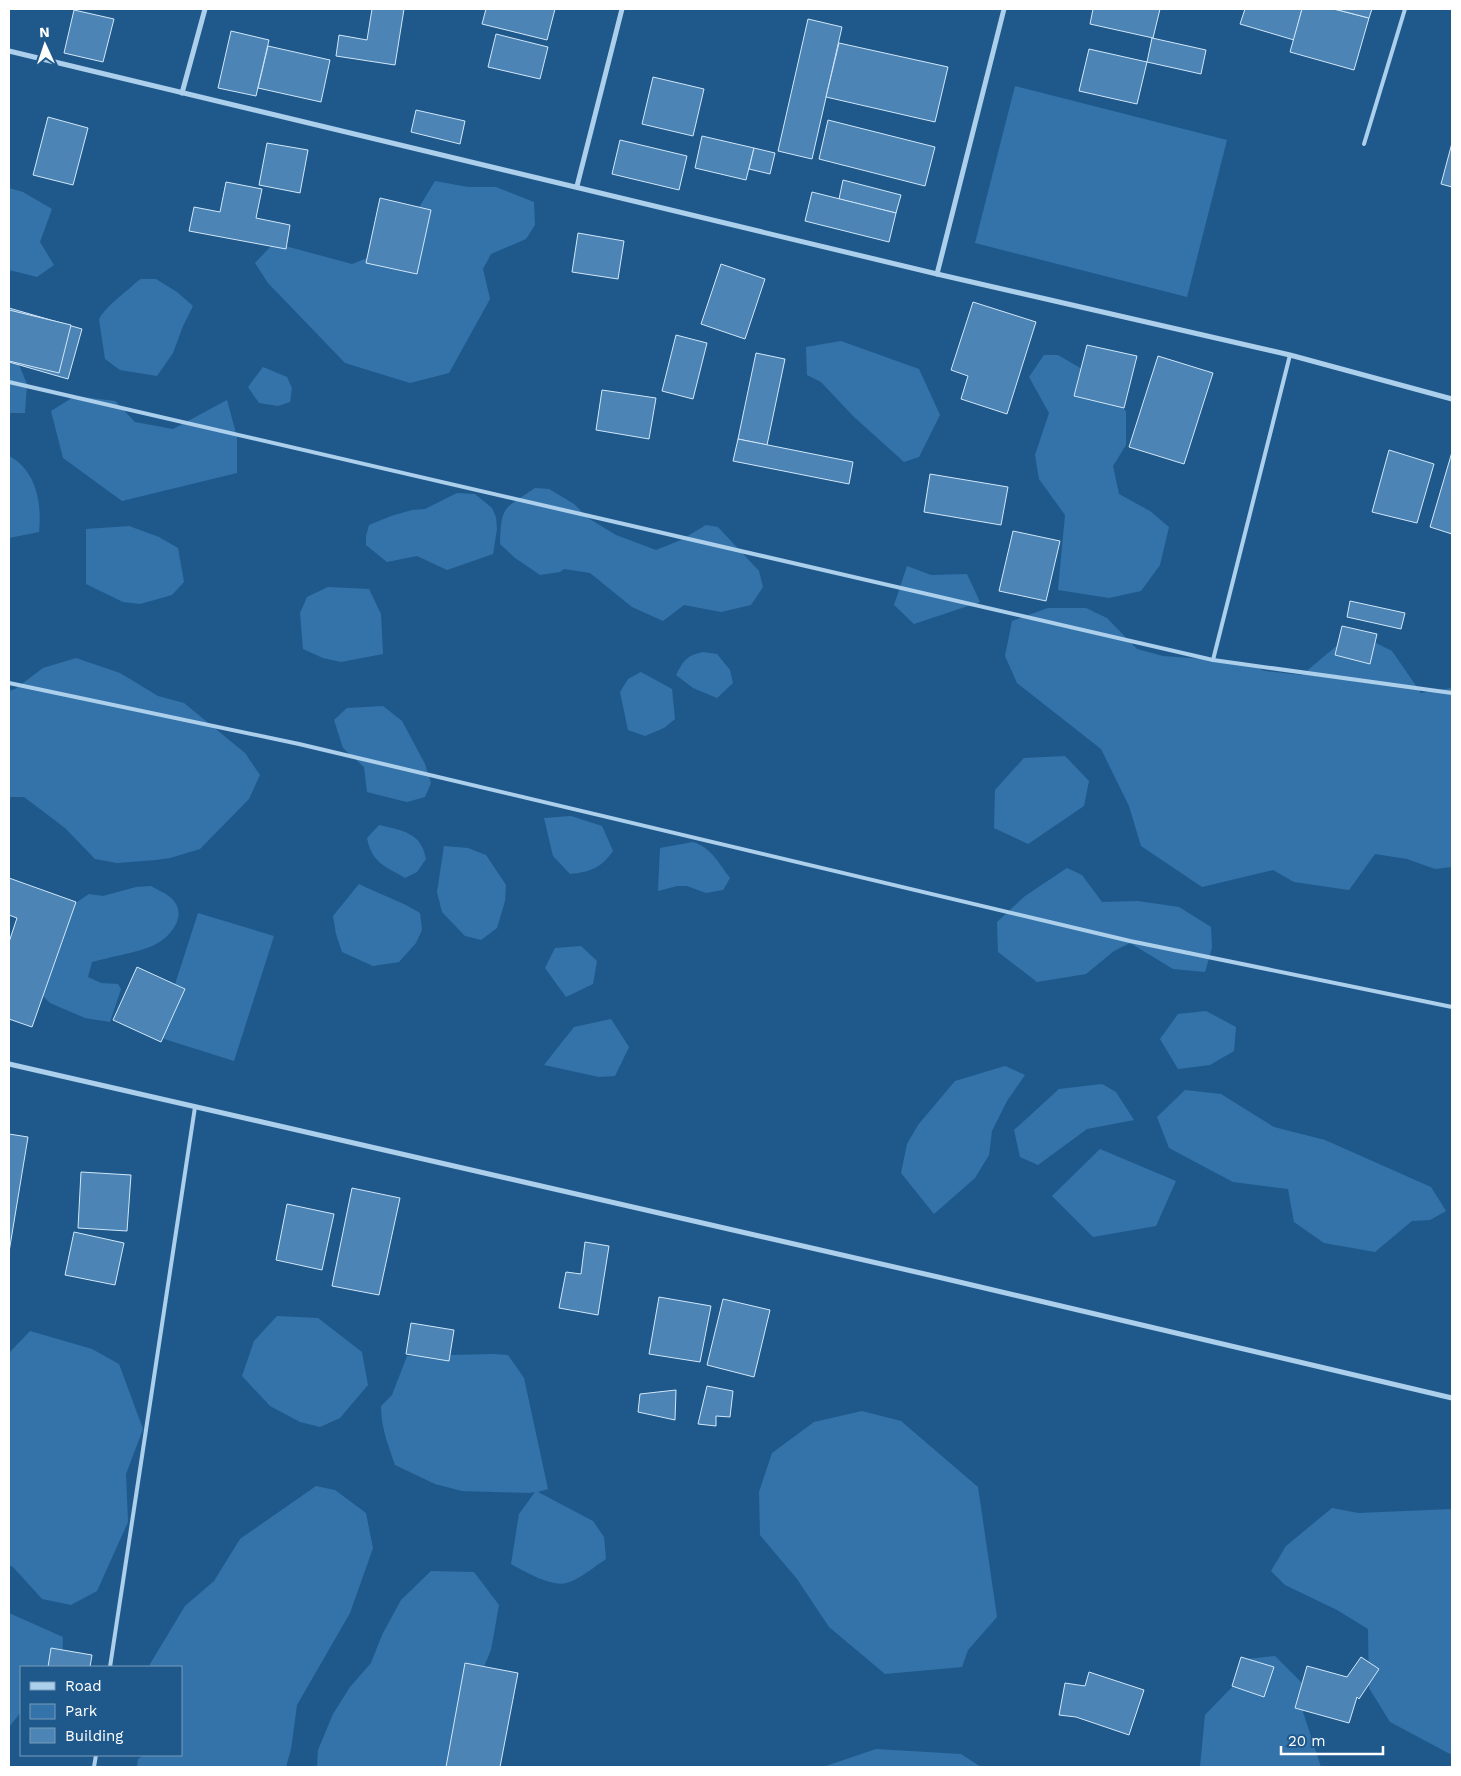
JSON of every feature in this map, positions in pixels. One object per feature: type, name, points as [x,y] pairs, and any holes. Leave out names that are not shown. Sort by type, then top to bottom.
[{"type":"street","points":[[182,93],[205,9]]},
{"type":"street","points":[[577,186],[622,9]]},
{"type":"street","points":[[937,274],[1004,9]]},
{"type":"street","points":[[9,51],[937,274],[1290,356],[1452,399]]},
{"type":"street","points":[[9,1064],[928,1274],[1452,1398]]},
{"type":"lane","points":[[1364,144],[1405,9]]},
{"type":"lane","points":[[1213,660],[1290,356]]},
{"type":"lane","points":[[9,382],[1213,660],[1452,693]]},
{"type":"lane","points":[[9,683],[299,744],[1130,941],[1452,1006]]},
{"type":"lane","points":[[110,1666],[195,1107]]},
{"type":"green space","points":[[1015,86],[1227,140],[1187,297],[975,243]]},
{"type":"green space","points":[[435,181],[468,187],[496,187],[534,202],[535,225],[526,239],[491,254],[483,269],[490,299],[449,373],[410,383],[345,363],[268,283],[255,263],[274,243],[352,264],[395,247]]},
{"type":"green space","points":[[9,188],[23,192],[52,209],[40,242],[54,265],[37,277],[9,270]]},
{"type":"green space","points":[[141,279],[156,279],[177,292],[193,306],[173,353],[157,376],[120,370],[105,359],[99,319],[111,304]]},
{"type":"green space","points":[[841,341],[919,369],[940,415],[919,457],[904,462],[853,416],[821,382],[807,375],[806,347]]},
{"type":"green space","points":[[9,346],[11,346],[27,384],[25,413],[9,413]]},
{"type":"green space","points":[[1044,355],[1058,355],[1111,386],[1126,412],[1126,445],[1113,466],[1119,494],[1150,511],[1169,527],[1160,565],[1141,591],[1109,598],[1058,590],[1065,515],[1039,479],[1035,455],[1049,413],[1029,377]]},
{"type":"green space","points":[[263,367],[287,377],[292,388],[290,402],[278,406],[259,403],[248,387]]},
{"type":"green space","points":[[75,396],[115,401],[135,422],[173,429],[227,400],[237,437],[237,473],[122,501],[63,458],[51,411]]},
{"type":"green space","points":[[9,456],[26,470],[31,479],[38,499],[40,521],[39,532],[9,538]]},
{"type":"green space","points":[[535,488],[549,489],[574,504],[588,518],[616,535],[656,550],[681,540],[706,525],[718,527],[759,571],[763,587],[751,605],[721,612],[684,605],[663,621],[632,607],[590,573],[564,569],[560,572],[540,575],[515,558],[500,544],[503,515],[506,509]]},
{"type":"green space","points":[[457,493],[475,494],[492,508],[496,517],[497,529],[493,554],[447,570],[417,556],[387,562],[366,545],[369,525],[412,510],[425,509]]},
{"type":"green space","points":[[129,526],[159,537],[178,548],[184,582],[172,595],[140,604],[123,602],[86,584],[86,529]]},
{"type":"green space","points":[[907,566],[931,575],[967,574],[980,602],[914,624],[894,605]]},
{"type":"green space","points":[[328,587],[369,589],[381,614],[383,654],[341,662],[323,658],[303,649],[300,613],[307,597]]},
{"type":"green space","points":[[1048,608],[1086,608],[1107,618],[1137,649],[1163,656],[1243,662],[1265,671],[1302,675],[1340,643],[1370,640],[1392,651],[1421,693],[1452,688],[1452,867],[1435,869],[1407,859],[1375,854],[1349,890],[1294,882],[1273,870],[1202,887],[1141,846],[1129,806],[1101,749],[1017,683],[1005,656],[1012,621]]},
{"type":"green space","points":[[703,652],[717,654],[730,670],[733,683],[717,698],[693,688],[676,675],[686,659]]},
{"type":"green space","points":[[76,658],[120,673],[158,696],[184,703],[245,753],[260,775],[249,799],[200,849],[156,860],[117,863],[95,859],[65,828],[24,797],[9,797],[9,691],[15,689],[43,668]]},
{"type":"green space","points":[[641,672],[672,689],[675,719],[664,728],[645,736],[628,730],[620,692],[628,679]]},
{"type":"green space","points":[[383,706],[402,721],[425,764],[431,783],[425,797],[407,802],[367,792],[364,767],[343,748],[334,720],[347,708]]},
{"type":"green space","points":[[1065,756],[1089,781],[1084,806],[1028,844],[994,828],[995,790],[1024,758]]},
{"type":"green space","points":[[571,816],[602,826],[613,851],[594,868],[570,874],[553,856],[544,818]]},
{"type":"green space","points":[[379,825],[410,834],[420,843],[426,859],[417,872],[405,878],[380,863],[372,853],[367,838]]},
{"type":"green space","points":[[693,842],[710,852],[730,878],[723,890],[706,893],[687,886],[677,886],[658,891],[660,848]]},
{"type":"green space","points":[[444,846],[468,848],[486,855],[506,885],[505,901],[497,928],[481,940],[465,936],[442,912],[437,892]]},
{"type":"green space","points":[[1067,868],[1082,875],[1102,902],[1138,901],[1179,907],[1211,927],[1212,948],[1205,972],[1173,969],[1130,943],[1114,951],[1086,974],[1037,982],[998,952],[997,922],[1025,896]]},
{"type":"green space","points":[[359,884],[420,913],[422,930],[416,943],[399,962],[373,966],[342,952],[333,916]]},
{"type":"green space","points":[[151,886],[171,898],[176,905],[178,919],[165,938],[152,946],[92,962],[88,977],[101,983],[118,984],[121,989],[110,1022],[85,1018],[50,1003],[35,988],[67,909],[89,894],[103,896],[136,887]]},
{"type":"green space","points":[[198,913],[274,936],[234,1061],[158,1037]]},
{"type":"green space","points":[[581,946],[597,961],[593,984],[566,997],[545,968],[555,948]]},
{"type":"green space","points":[[1206,1011],[1236,1027],[1234,1051],[1210,1065],[1178,1069],[1160,1039],[1178,1014]]},
{"type":"green space","points":[[611,1019],[629,1047],[615,1076],[599,1077],[544,1065],[574,1027]]},
{"type":"green space","points":[[1005,1066],[1025,1075],[1007,1101],[992,1131],[989,1155],[975,1178],[934,1214],[901,1173],[907,1144],[918,1125],[955,1081]]},
{"type":"green space","points":[[1102,1084],[1116,1092],[1134,1120],[1087,1129],[1038,1165],[1020,1157],[1014,1130],[1059,1089]]},
{"type":"green space","points":[[1185,1090],[1221,1094],[1274,1127],[1325,1140],[1431,1187],[1446,1211],[1430,1220],[1412,1221],[1375,1252],[1324,1243],[1294,1222],[1288,1189],[1233,1182],[1169,1148],[1157,1117]]},
{"type":"green space","points":[[1100,1149],[1176,1181],[1156,1226],[1093,1237],[1052,1196]]},
{"type":"green space","points":[[277,1316],[318,1318],[362,1352],[368,1385],[340,1418],[320,1427],[300,1422],[270,1406],[242,1376],[254,1341]]},
{"type":"green space","points":[[30,1331],[92,1349],[119,1364],[143,1429],[126,1474],[128,1522],[97,1591],[71,1605],[42,1599],[9,1565],[9,1353]]},
{"type":"green space","points":[[508,1355],[524,1378],[548,1489],[538,1492],[593,1521],[604,1537],[606,1559],[581,1576],[566,1583],[560,1584],[545,1581],[511,1564],[519,1514],[535,1492],[462,1491],[435,1484],[395,1465],[390,1450],[384,1429],[381,1406],[392,1395],[407,1356]]},
{"type":"green space","points":[[862,1411],[901,1421],[978,1487],[997,1617],[968,1650],[962,1667],[885,1674],[829,1627],[797,1579],[760,1535],[759,1492],[772,1453],[814,1422]]},
{"type":"green space","points":[[316,1486],[335,1490],[366,1513],[373,1548],[350,1613],[297,1705],[291,1749],[286,1767],[137,1767],[138,1759],[142,1756],[182,1756],[182,1666],[150,1666],[150,1664],[185,1606],[214,1581],[240,1539]]},
{"type":"green space","points":[[1332,1508],[1358,1513],[1452,1509],[1452,1755],[1390,1722],[1369,1688],[1368,1629],[1337,1610],[1285,1585],[1271,1571],[1286,1546]]},
{"type":"green space","points":[[431,1571],[474,1572],[499,1605],[491,1650],[472,1695],[470,1757],[476,1767],[317,1767],[318,1750],[333,1714],[350,1687],[371,1663],[382,1635],[401,1600]]},
{"type":"green space","points":[[9,1613],[63,1637],[62,1666],[20,1666],[20,1713],[9,1727]]},
{"type":"green space","points":[[1275,1656],[1309,1690],[1303,1712],[1321,1767],[1200,1767],[1205,1715],[1233,1686],[1246,1659]]},
{"type":"green space","points":[[876,1749],[961,1754],[981,1767],[823,1767]]},
{"type":"building","points":[[372,9],[404,9],[395,65],[336,56],[339,35],[367,40]]},
{"type":"building","points":[[486,9],[555,9],[547,40],[482,24]]},
{"type":"building","points":[[1093,9],[1160,9],[1153,38],[1090,24]]},
{"type":"building","points":[[1245,9],[1302,9],[1294,40],[1240,24]]},
{"type":"building","points":[[1302,9],[1334,9],[1369,18],[1354,70],[1290,52]]},
{"type":"building","points":[[1334,9],[1372,9],[1369,18]]},
{"type":"building","points":[[74,10],[114,19],[103,62],[64,53]]},
{"type":"building","points":[[808,19],[842,27],[812,159],[778,151]]},
{"type":"building","points":[[231,31],[269,40],[256,96],[218,88]]},
{"type":"building","points":[[496,34],[548,47],[540,79],[488,67]]},
{"type":"building","points":[[1152,38],[1206,50],[1201,74],[1147,62]]},
{"type":"building","points":[[839,43],[948,67],[935,122],[826,97]]},
{"type":"building","points":[[268,46],[330,60],[321,102],[258,88]]},
{"type":"building","points":[[1089,49],[1147,62],[1137,104],[1079,91]]},
{"type":"building","points":[[653,77],[704,89],[693,136],[642,124]]},
{"type":"building","points":[[416,110],[465,121],[460,144],[411,132]]},
{"type":"building","points":[[48,117],[88,128],[73,185],[33,175]]},
{"type":"building","points":[[828,120],[935,147],[925,186],[819,159]]},
{"type":"building","points":[[702,136],[754,148],[746,180],[695,168]]},
{"type":"building","points":[[620,140],[687,156],[679,190],[612,174]]},
{"type":"building","points":[[267,143],[308,150],[300,193],[259,185]]},
{"type":"building","points":[[1452,143],[1452,187],[1441,184]]},
{"type":"building","points":[[754,148],[775,153],[770,174],[749,169]]},
{"type":"building","points":[[843,180],[901,195],[896,213],[839,199]]},
{"type":"building","points":[[226,182],[262,189],[256,218],[290,225],[286,249],[189,231],[194,207],[220,212]]},
{"type":"building","points":[[812,192],[896,213],[889,242],[805,221]]},
{"type":"building","points":[[380,198],[431,210],[417,274],[366,263]]},
{"type":"building","points":[[578,233],[624,241],[618,279],[572,272]]},
{"type":"building","points":[[721,264],[765,279],[745,339],[701,324]]},
{"type":"building","points":[[973,302],[1036,322],[1007,414],[961,399],[968,376],[951,370]]},
{"type":"building","points":[[9,308],[82,329],[68,379],[9,362]]},
{"type":"building","points":[[9,310],[71,325],[59,373],[9,361]]},
{"type":"building","points":[[676,335],[707,343],[693,399],[662,391]]},
{"type":"building","points":[[1087,345],[1137,356],[1124,408],[1074,396]]},
{"type":"building","points":[[756,353],[785,359],[767,445],[738,439]]},
{"type":"building","points":[[1158,356],[1213,373],[1184,464],[1129,447]]},
{"type":"building","points":[[602,390],[656,398],[649,439],[596,430]]},
{"type":"building","points":[[738,439],[853,462],[849,484],[733,461]]},
{"type":"building","points":[[1389,450],[1434,464],[1417,523],[1372,512]]},
{"type":"building","points":[[1452,452],[1452,534],[1430,527]]},
{"type":"building","points":[[930,474],[1008,487],[1001,525],[924,512]]},
{"type":"building","points":[[1013,531],[1060,541],[1046,601],[999,591]]},
{"type":"building","points":[[1350,601],[1405,613],[1401,629],[1347,617]]},
{"type":"building","points":[[1342,626],[1377,634],[1370,664],[1335,655]]},
{"type":"building","points":[[9,878],[76,902],[32,1027],[9,1019],[9,942],[17,918],[9,915]]},
{"type":"building","points":[[137,967],[185,989],[161,1042],[113,1020]]},
{"type":"building","points":[[9,1134],[28,1137],[9,1252]]},
{"type":"building","points":[[81,1172],[131,1175],[127,1231],[78,1228]]},
{"type":"building","points":[[352,1188],[400,1198],[379,1295],[332,1286]]},
{"type":"building","points":[[287,1204],[334,1214],[322,1270],[276,1260]]},
{"type":"building","points":[[74,1232],[124,1243],[115,1285],[65,1275]]},
{"type":"building","points":[[585,1242],[609,1246],[598,1315],[559,1308],[566,1272],[581,1274]]},
{"type":"building","points":[[659,1297],[711,1306],[700,1362],[649,1354]]},
{"type":"building","points":[[723,1299],[770,1310],[754,1377],[707,1365]]},
{"type":"building","points":[[411,1323],[454,1330],[449,1361],[406,1354]]},
{"type":"building","points":[[707,1386],[733,1391],[730,1417],[716,1416],[716,1426],[698,1424]]},
{"type":"building","points":[[676,1390],[675,1420],[638,1412],[640,1394]]},
{"type":"building","points":[[51,1648],[92,1655],[90,1666],[48,1666]]},
{"type":"building","points":[[1241,1657],[1274,1667],[1264,1697],[1232,1686]]},
{"type":"building","points":[[1361,1657],[1379,1669],[1359,1699],[1357,1697],[1349,1723],[1295,1708],[1307,1666],[1347,1677]]},
{"type":"building","points":[[465,1663],[518,1673],[500,1767],[446,1767]]},
{"type":"building","points":[[1089,1672],[1144,1690],[1129,1735],[1076,1717],[1059,1715],[1065,1683],[1085,1686]]}]
